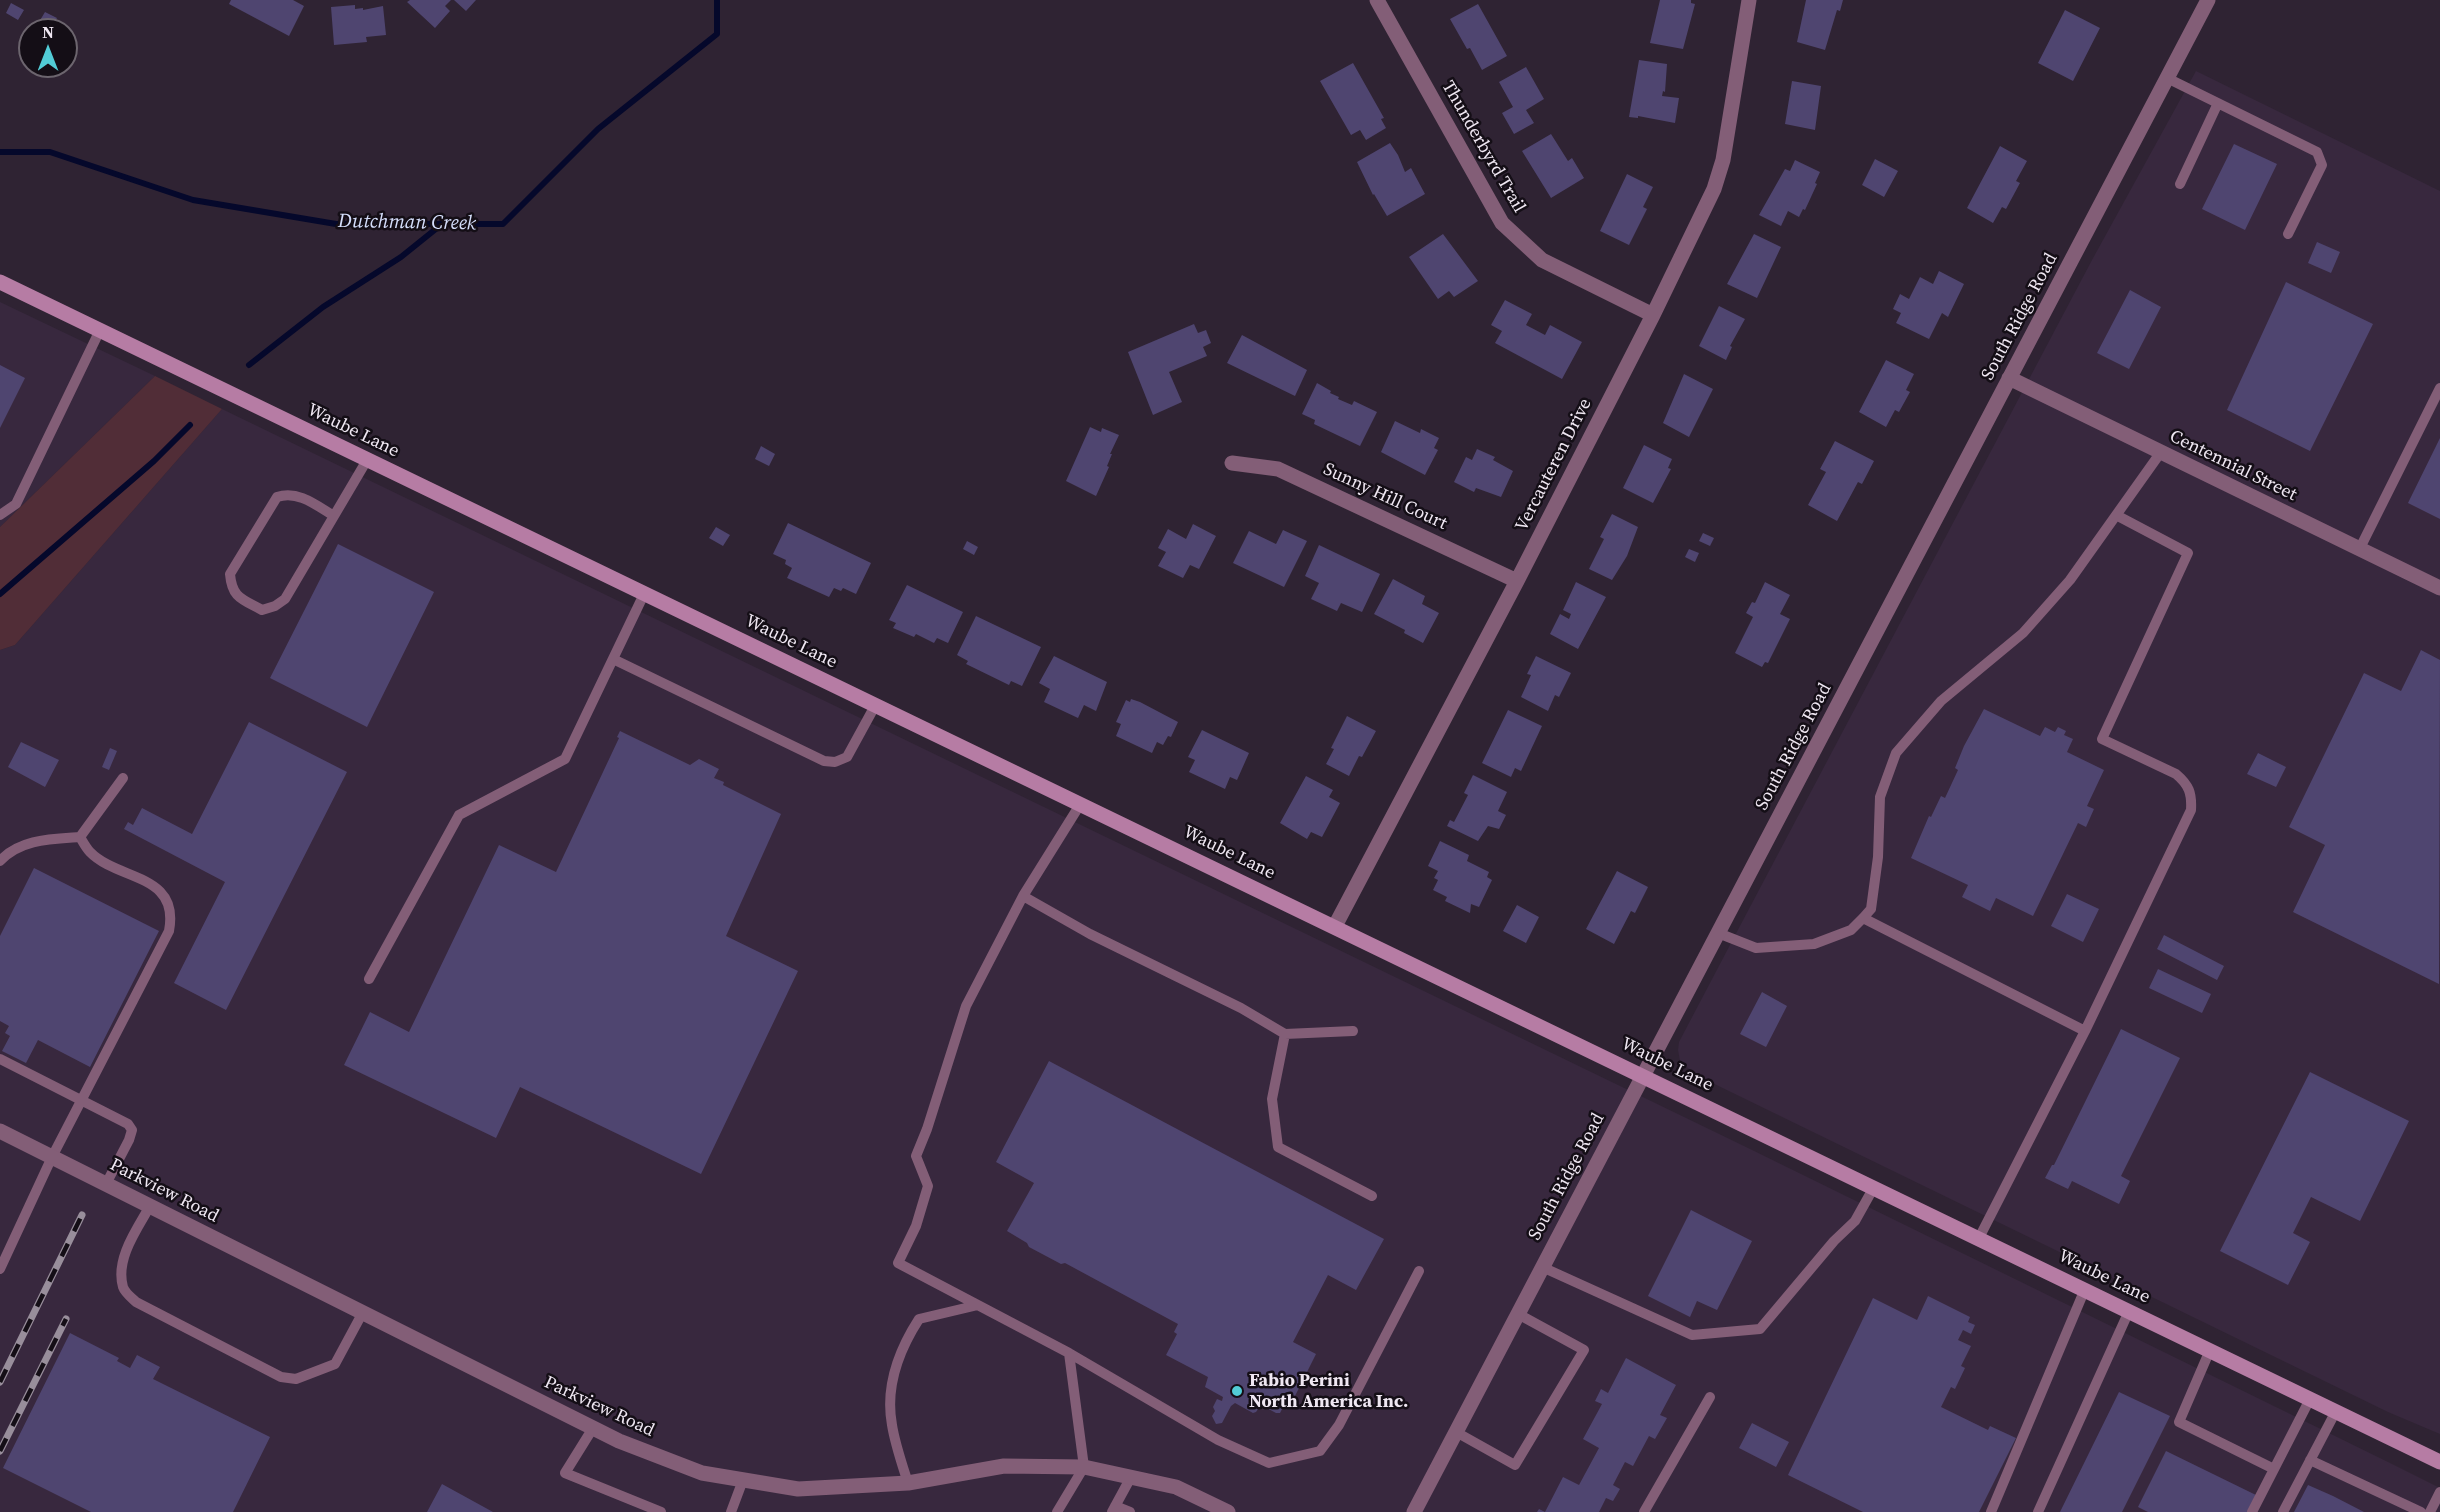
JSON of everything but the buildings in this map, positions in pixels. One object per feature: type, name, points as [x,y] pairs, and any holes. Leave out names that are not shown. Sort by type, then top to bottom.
[{"type":"main road","name":"Waube Lane","points":[[0,282],[2440,1462]]},
{"type":"street","name":"Thunderbyrd Trail","points":[[1377,0],[1502,223],[1542,260],[1653,315]]},
{"type":"street","name":"Vercauteren Drive","points":[[1335,926],[1517,581],[1653,315],[1714,189],[1723,160],[1749,0]]},
{"type":"street","name":"South Ridge Road","points":[[1414,1512],[2208,0]]},
{"type":"street","name":"Centennial Street","points":[[2009,378],[2440,588]]},
{"type":"street","name":"Sunny Hill Court","points":[[1232,463],[1278,469],[1517,581]]},
{"type":"street","name":"Parkview Road","points":[[0,1131],[619,1441],[702,1473],[798,1489],[908,1483],[1004,1466],[1084,1467],[1176,1487],[1228,1512]]},
{"type":"lane","points":[[2167,78],[2318,152],[2322,165],[2288,234]]},
{"type":"lane","points":[[2181,184],[2218,103]]},
{"type":"lane","points":[[0,515],[16,504],[100,330]]},
{"type":"lane","points":[[2359,550],[2440,388]]},
{"type":"lane","points":[[1718,933],[1756,948],[1814,944],[1851,930],[1863,918],[1871,909],[1878,857],[1880,797],[1896,753],[1941,701],[2024,633],[2070,580],[2161,452]]},
{"type":"lane","points":[[334,516],[298,496],[288,494],[277,497],[230,574],[231,587],[236,596],[262,610],[275,606],[285,599],[334,516],[367,460]]},
{"type":"lane","points":[[1979,1238],[2085,1031],[2191,810],[2192,795],[2186,783],[2176,774],[2102,739],[2188,553],[2116,515]]},
{"type":"lane","points":[[369,979],[459,815],[565,759],[645,592]]},
{"type":"lane","points":[[613,659],[824,761],[835,762],[847,758],[876,704]]},
{"type":"lane","points":[[80,837],[123,777]]},
{"type":"lane","points":[[1081,803],[1023,896],[966,1006],[927,1129],[916,1156],[928,1186],[916,1226],[898,1263],[1069,1353],[1218,1440],[1269,1463],[1320,1451],[1339,1425],[1419,1271]]},
{"type":"lane","points":[[0,861],[8,852],[37,840],[80,837]]},
{"type":"lane","points":[[0,1269],[52,1157],[159,952],[169,931],[172,916],[166,898],[150,883],[91,853],[80,837]]},
{"type":"lane","points":[[1023,896],[1090,934],[1241,1008],[1285,1034],[1353,1030]]},
{"type":"lane","points":[[1863,918],[2085,1031]]},
{"type":"lane","points":[[1285,1034],[1272,1099],[1278,1147],[1372,1196]]},
{"type":"lane","points":[[0,1059],[128,1124],[132,1130],[129,1140],[106,1184]]},
{"type":"lane","points":[[1542,1267],[1692,1335],[1760,1329],[1834,1241],[1856,1221],[1874,1187]]},
{"type":"lane","points":[[150,1206],[128,1246],[124,1266],[124,1289],[136,1302],[281,1377],[296,1379],[335,1364],[363,1312]]},
{"type":"lane","points":[[1991,1512],[2085,1289]]},
{"type":"lane","points":[[908,1483],[891,1423],[892,1378],[905,1341],[920,1319],[978,1305]]},
{"type":"lane","points":[[2038,1512],[2130,1311]]},
{"type":"lane","points":[[1456,1432],[1515,1465],[1584,1350],[1518,1314]]},
{"type":"lane","points":[[2210,1350],[2179,1422],[2274,1469]]},
{"type":"lane","points":[[1057,1512],[1084,1467],[1069,1353]]},
{"type":"lane","points":[[1644,1512],[1710,1397]]},
{"type":"lane","points":[[2252,1512],[2310,1399]]},
{"type":"lane","points":[[2283,1512],[2336,1411]]},
{"type":"lane","points":[[593,1428],[565,1473],[661,1512]]},
{"type":"lane","points":[[2310,1460],[2421,1512]]},
{"type":"lane","points":[[1130,1512],[1114,1509],[1131,1477]]},
{"type":"lane","points":[[731,1512],[742,1480]]},
{"type":"lane","points":[[2430,1512],[2440,1491]]},
{"type":"shaded area","points":[[2196,71],[2440,191],[2440,1434],[2388,1412],[1696,1075],[1680,1061],[1678,1050],[1679,1042],[2092,260]]},
{"type":"shaded area","points":[[0,302],[155,376],[0,527]]},
{"type":"shaded area","points":[[155,376],[222,409],[15,645],[0,650],[0,527]]},
{"type":"shaded area","points":[[222,409],[1746,1147],[2388,1462],[2440,1488],[2440,1512],[0,1512],[0,650],[15,645]]},
{"type":"waterway","name":"Dutchman Creek","points":[[0,152],[50,152],[193,200],[336,224],[503,224],[598,129],[717,34],[717,0]]},
{"type":"waterway","points":[[249,365],[323,307],[401,257],[442,224]]},
{"type":"waterway","points":[[0,594],[154,461],[190,425]]},
{"type":"railway","points":[[0,1382],[82,1215]]},
{"type":"railway","points":[[0,1451],[66,1319]]},
{"type":"place","name":"Fabio Perini North America Inc.","points":[[1237,1391]]}]
